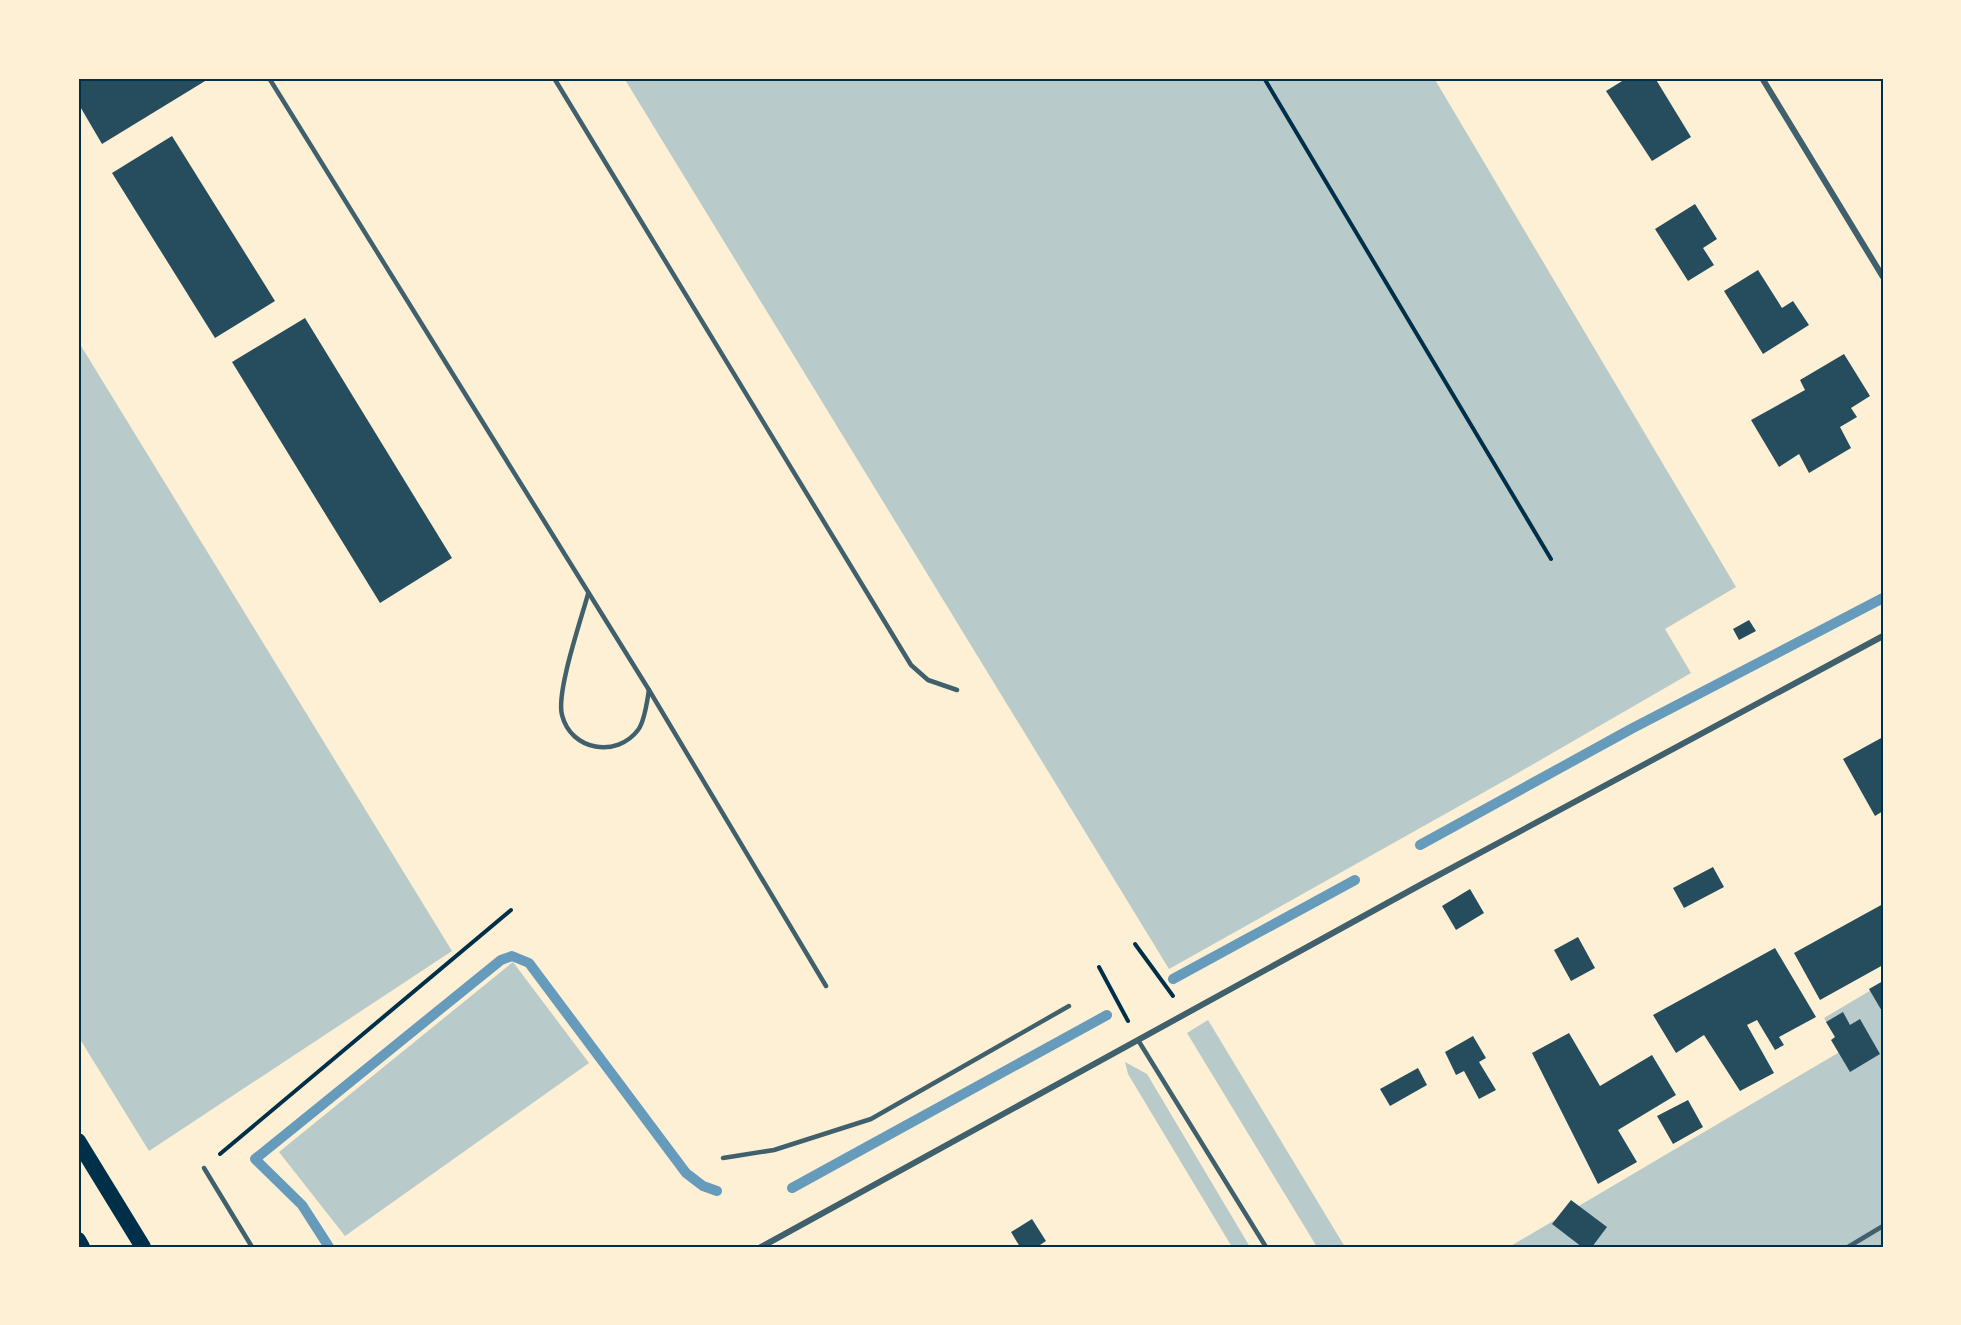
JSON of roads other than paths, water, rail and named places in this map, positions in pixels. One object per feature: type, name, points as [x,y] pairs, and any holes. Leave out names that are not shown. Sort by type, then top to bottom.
[{"type":"highway","points":[[78,1141],[143,1247]]},
{"type":"highway","points":[[78,1240],[82,1247]]},
{"type":"street","points":[[1762,78],[1883,277]]},
{"type":"street","points":[[761,1247],[1883,636]]},
{"type":"lane","points":[[269,78],[588,594],[650,690],[826,986]]},
{"type":"lane","points":[[554,78],[911,665],[928,680],[957,690]]},
{"type":"lane","points":[[588,594],[561,696],[562,716],[574,736],[596,748],[618,746],[639,729],[650,690]]},
{"type":"lane","points":[[723,1158],[774,1150],[871,1119],[1069,1006]]},
{"type":"lane","points":[[1138,1040],[1266,1247]]},
{"type":"lane","points":[[204,1168],[252,1247]]},
{"type":"lane","points":[[1848,1247],[1883,1226]]},
{"type":"waterway","points":[[1420,845],[1631,729],[1883,598]]},
{"type":"waterway","points":[[1173,979],[1355,880]]},
{"type":"waterway","points":[[329,1247],[302,1205],[255,1159],[501,960],[512,956],[529,963],[686,1173],[703,1186],[717,1191]]},
{"type":"waterway","points":[[792,1188],[1107,1015]]}]
